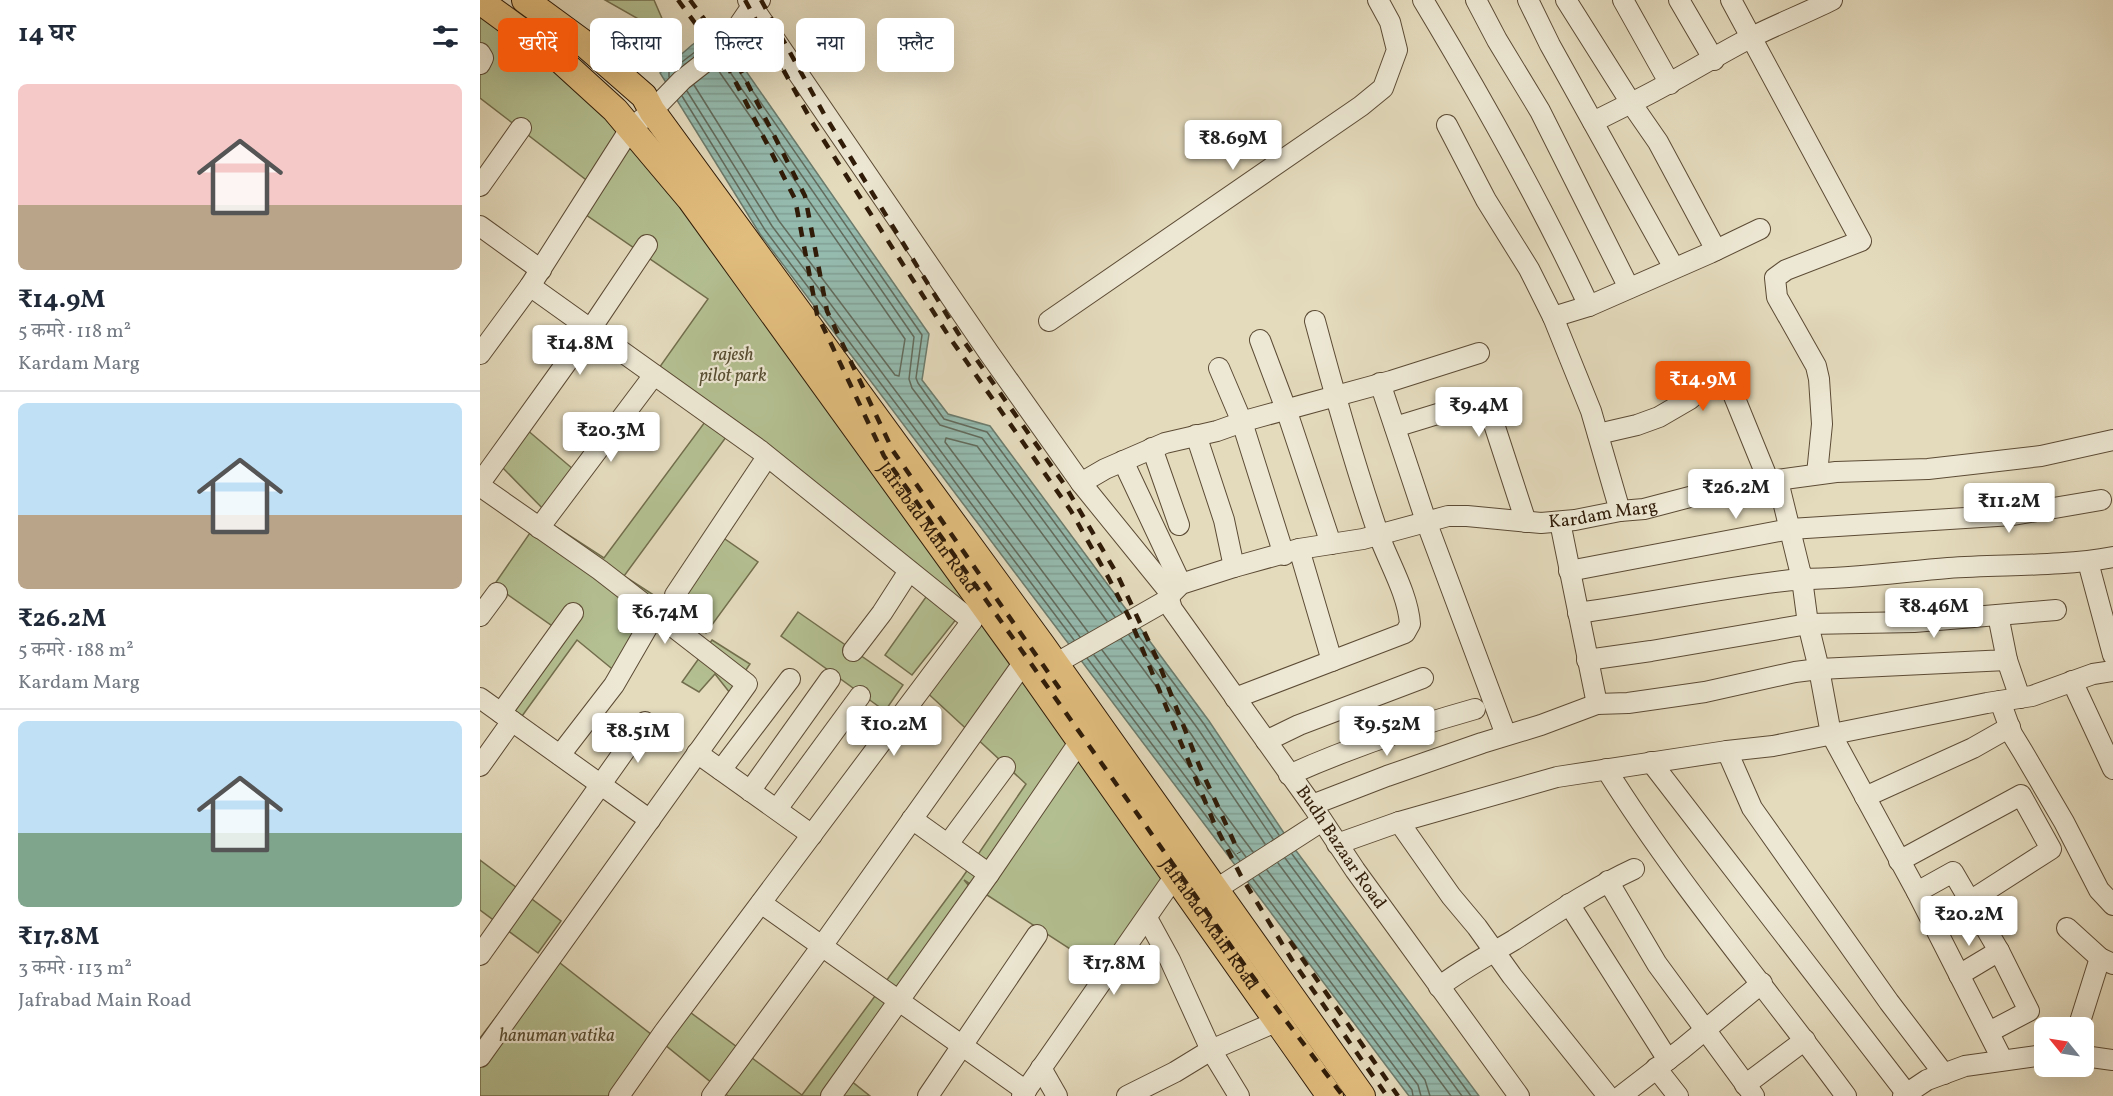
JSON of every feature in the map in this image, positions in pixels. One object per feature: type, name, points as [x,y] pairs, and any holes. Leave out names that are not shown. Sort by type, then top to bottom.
[{"type":"main road","name":"Jafrabad Main Road","points":[[525,0],[590,48],[644,96],[1024,662],[1330,1096]]},
{"type":"main road","name":"Jafrabad Main Road","points":[[480,1],[558,58],[615,110],[690,199],[984,603],[1055,664],[1362,1096]]},
{"type":"street","points":[[1049,321],[1361,106],[1383,88],[1397,50],[1390,22],[1378,0]]},
{"type":"street","points":[[1423,0],[1479,94],[1551,228],[1589,306]]},
{"type":"street","points":[[1476,0],[1540,111],[1629,288]]},
{"type":"street","points":[[1528,0],[1550,45],[1674,268]]},
{"type":"street","points":[[1566,0],[1658,142],[1716,250]]},
{"type":"street","points":[[1623,0],[1670,84]]},
{"type":"street","points":[[1679,0],[1714,60]]},
{"type":"street","points":[[1731,0],[1861,241],[1786,270],[1775,278],[1777,297],[1816,366],[1820,379],[1822,424],[1817,474]]},
{"type":"street","points":[[1593,122],[1714,60],[1753,37],[1794,8],[1832,0]]},
{"type":"street","points":[[480,354],[541,270],[630,129],[652,111],[682,80],[724,47],[753,2],[989,353],[1081,483],[1174,592]]},
{"type":"street","points":[[480,53],[483,58],[480,64]]},
{"type":"street","points":[[1447,125],[1486,200],[1529,269],[1553,317],[1598,434],[1620,511]]},
{"type":"street","points":[[480,186],[521,128]]},
{"type":"street","points":[[480,226],[541,270]]},
{"type":"street","points":[[1553,317],[1589,306],[1760,228]]},
{"type":"street","points":[[482,1050],[747,684],[600,570],[480,485],[647,245]]},
{"type":"street","points":[[530,286],[767,457],[909,571],[984,603],[670,1024],[619,1096]]},
{"type":"street","points":[[1236,698],[1405,633],[1410,624],[1397,578],[1378,534],[1335,396],[1315,321]]},
{"type":"street","points":[[1260,340],[1286,409],[1331,544]]},
{"type":"street","points":[[1081,483],[1104,469],[1165,442],[1217,431],[1479,353]]},
{"type":"street","points":[[1219,368],[1242,422],[1332,661]]},
{"type":"street","points":[[539,528],[654,375]]},
{"type":"street","points":[[1598,434],[1637,425],[1659,417],[1690,399],[1712,380],[1723,376],[1727,379],[1773,481],[1790,529],[1802,579],[1808,624],[1831,734],[1917,892],[2002,1059]]},
{"type":"street","points":[[1380,383],[1426,521],[1506,735]]},
{"type":"street","points":[[1395,427],[1480,401],[1485,402],[1526,522]]},
{"type":"street","points":[[1196,435],[1224,520],[1234,567]]},
{"type":"street","name":"Kardam Marg","points":[[1055,664],[1174,592],[1234,567],[1448,516],[1526,522],[1560,522],[1644,508],[1732,486],[1817,474],[1859,470],[1928,469],[2041,456],[2113,440]]},
{"type":"street","points":[[1152,448],[1179,525]]},
{"type":"street","points":[[675,595],[767,457]]},
{"type":"street","points":[[1123,461],[1174,592]]},
{"type":"street","points":[[1569,571],[1790,529],[2013,514],[2101,500]]},
{"type":"street","points":[[1560,522],[1597,704]]},
{"type":"street","points":[[1578,613],[1802,579],[1831,579],[1949,568],[2088,562],[2113,557]]},
{"type":"street","points":[[2088,562],[2113,655]]},
{"type":"street","points":[[853,651],[882,613],[909,571]]},
{"type":"street","name":"Budh Bazaar Road","points":[[1174,592],[1172,609],[1337,844],[1519,1096]]},
{"type":"street","points":[[480,616],[497,593]]},
{"type":"street","points":[[1587,660],[1808,624],[1914,622],[2056,610]]},
{"type":"street","points":[[480,766],[507,717],[573,613]]},
{"type":"street","points":[[560,755],[614,685],[655,614]]},
{"type":"street","points":[[1998,615],[2007,660],[2020,698]]},
{"type":"street","points":[[1215,890],[1297,837],[1317,813],[1388,776],[1597,704],[1628,703],[1705,692],[1795,672],[1819,669],[2007,660]]},
{"type":"street","points":[[712,1096],[1024,662]]},
{"type":"street","points":[[1337,844],[1399,822],[1547,780],[1651,762],[1773,746],[2032,696],[2093,674],[2113,671]]},
{"type":"street","points":[[1266,741],[1299,725],[1423,678]]},
{"type":"street","points":[[722,770],[790,679]]},
{"type":"street","points":[[750,791],[830,679]]},
{"type":"street","points":[[2072,681],[2113,770]]},
{"type":"street","points":[[777,809],[861,696]]},
{"type":"street","points":[[480,699],[650,820]]},
{"type":"street","points":[[2000,701],[2010,727],[2034,773],[2073,838],[2099,890],[2113,905]]},
{"type":"street","points":[[1289,775],[1334,755],[1420,725],[1475,709]]},
{"type":"street","points":[[480,955],[645,722]]},
{"type":"street","points":[[1865,797],[1973,748],[2010,727]]},
{"type":"street","points":[[831,1096],[989,874],[1080,741]]},
{"type":"street","points":[[1727,751],[1752,808],[1889,1002],[1944,1074]]},
{"type":"street","points":[[697,753],[812,835]]},
{"type":"street","points":[[1651,762],[1905,1095],[1927,1080],[1965,1066],[2034,1056]]},
{"type":"street","points":[[948,844],[1005,767]]},
{"type":"street","points":[[1606,769],[1638,820],[1684,884],[1762,983],[1846,1096]]},
{"type":"street","points":[[1899,861],[2021,795],[2051,849],[1971,902]]},
{"type":"street","points":[[912,819],[989,874]]},
{"type":"street","points":[[1399,822],[1451,896],[1565,1045],[1608,1096]]},
{"type":"street","points":[[1439,987],[1569,903],[1634,869]]},
{"type":"street","points":[[1917,892],[1953,872],[1999,951],[2028,1011],[1989,1032]]},
{"type":"street","points":[[761,903],[962,1045],[1024,1094],[1175,876]]},
{"type":"street","points":[[1608,881],[1657,964],[1750,1090],[1805,1040]]},
{"type":"street","points":[[1569,903],[1662,1064],[1678,1096]]},
{"type":"street","points":[[1147,918],[1170,960],[1211,1050],[1239,1096]]},
{"type":"street","points":[[2067,928],[2107,961],[2083,1017]]},
{"type":"street","points":[[928,1096],[1036,935]]},
{"type":"street","points":[[1959,975],[1999,951]]},
{"type":"street","points":[[1621,1096],[1762,983]]},
{"type":"street","points":[[1127,1096],[1175,1072],[1211,1050],[1278,1021]]},
{"type":"street","points":[[2094,1057],[2113,1060]]},
{"type":"street","points":[[1041,1068],[1057,1096]]},
{"type":"green space","points":[[605,0],[654,0],[662,18],[637,18]]},
{"type":"green space","name":"rajesh pilot park","points":[[480,12],[498,26],[498,72],[556,72],[629,130],[1175,876],[1107,973],[964,880],[975,893],[845,1076],[870,1096],[728,1096],[659,1040],[683,1007],[802,1095],[962,878],[1026,784],[922,688],[970,620],[961,613],[912,675],[885,655],[931,590],[729,433],[624,576],[669,605],[722,537],[758,562],[706,633],[673,608],[622,677],[577,640],[517,723],[502,707],[555,628],[494,585],[541,517],[604,558],[708,418],[654,375],[708,299],[579,210],[594,186],[480,98]]},
{"type":"green space","points":[[526,429],[580,475],[550,516],[500,465]]},
{"type":"green space","points":[[798,612],[903,685],[885,711],[781,636]]},
{"type":"green space","points":[[712,640],[750,664],[730,693],[715,674],[699,692],[682,682]]},
{"type":"green space","points":[[480,860],[561,921],[538,953],[480,910]]},
{"type":"green space","name":"hanuman vatika","points":[[546,952],[652,1035],[612,1096],[480,1096],[480,1038]]},
{"type":"water","points":[[694,44],[694,72],[747,72],[929,334],[922,380],[948,414],[990,426],[1209,721],[1294,848],[1479,1096],[1409,1096],[760,234],[660,73],[682,72],[682,54]]},
{"type":"railway","points":[[678,0],[729,69],[795,199],[817,314],[884,456],[1250,973],[1343,1096]]},
{"type":"railway","points":[[690,0],[737,63],[805,196],[827,311],[893,451],[1064,695]]},
{"type":"railway","points":[[745,0],[812,122],[950,338],[1071,511],[1130,619],[1214,823],[1241,876],[1292,960],[1387,1096]]},
{"type":"railway","points":[[761,0],[824,114],[958,333],[1064,484],[1117,574],[1157,659],[1199,765],[1239,853]]},
{"type":"railway","points":[[1290,941],[1398,1096]]}]
